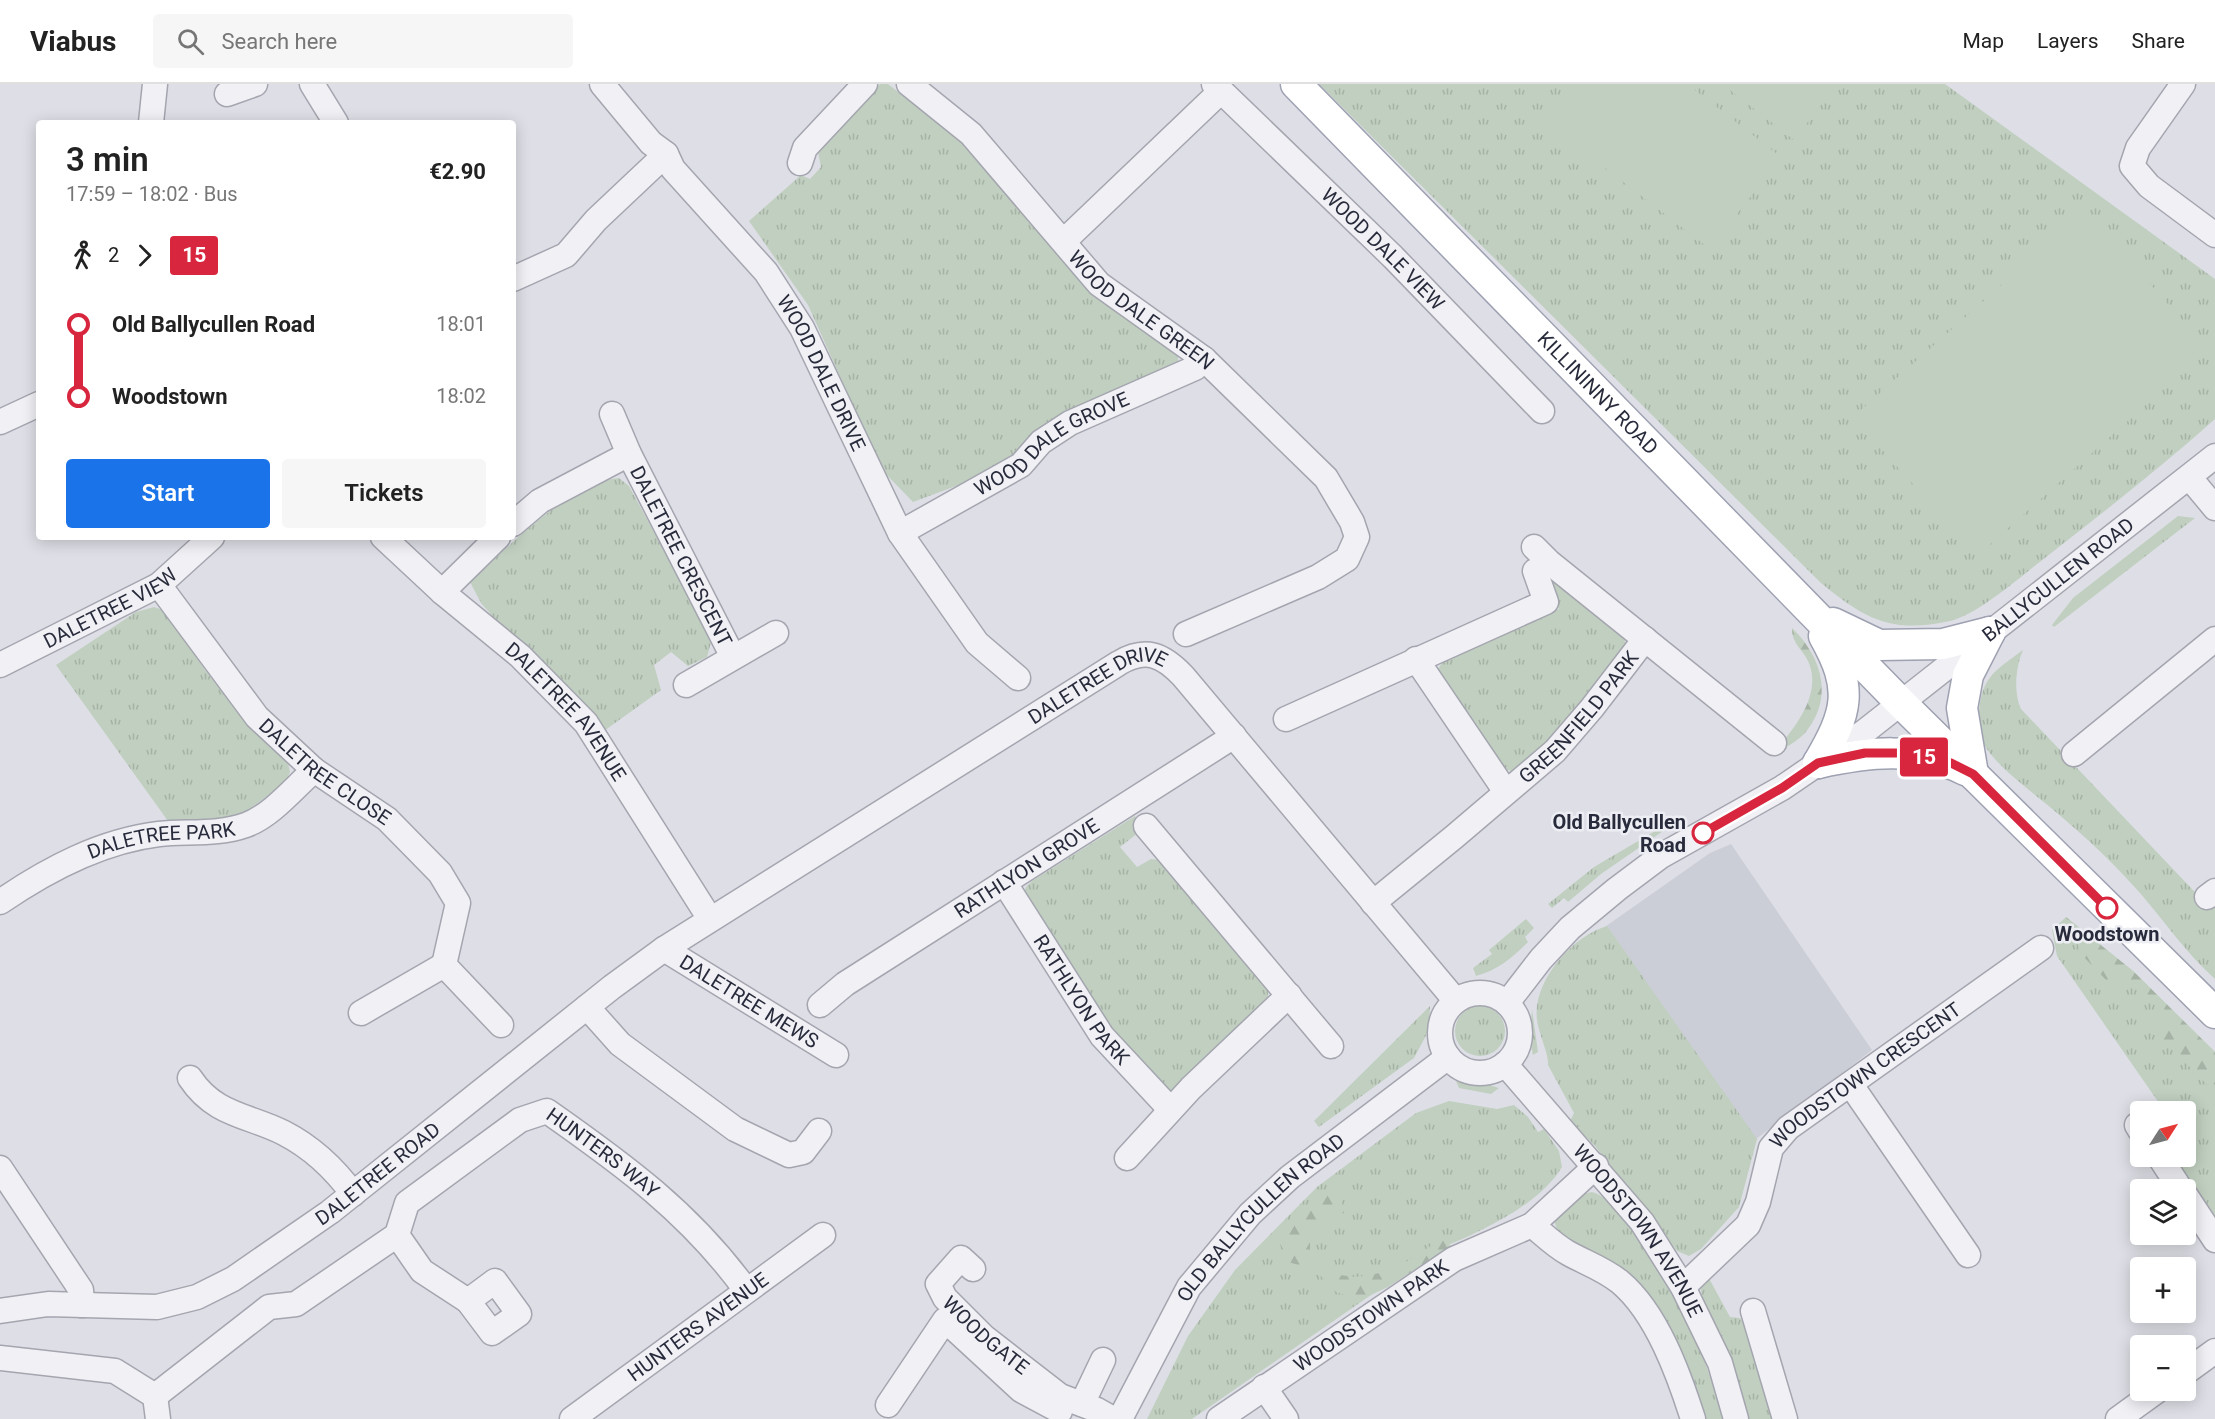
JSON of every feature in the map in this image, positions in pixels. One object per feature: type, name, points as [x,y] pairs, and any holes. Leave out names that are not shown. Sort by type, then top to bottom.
[{"type":"main road","name":"KILLININNY ROAD","points":[[1296,84],[1900,702],[2215,1013]]},
{"type":"main road","points":[[1811,612],[1879,645],[1943,644],[1990,632]]},
{"type":"main road","points":[[1811,612],[1840,664],[1845,694],[1836,732],[1818,763]]},
{"type":"main road","points":[[1973,774],[1962,708],[1968,675],[1990,632]]},
{"type":"main road","points":[[1818,763],[1865,753],[1903,753],[1951,763],[1973,774]]},
{"type":"street","points":[[150,120],[155,84]]},
{"type":"street","points":[[227,94],[255,84]]},
{"type":"street","points":[[312,84],[334,120]]},
{"type":"street","name":"WOOD DALE DRIVE","points":[[602,84],[651,143],[666,154],[673,169],[766,272],[802,328],[900,533],[977,643],[1018,678]]},
{"type":"street","points":[[800,163],[806,148],[865,84]]},
{"type":"street","name":"WOOD DALE GREEN","points":[[909,84],[971,134],[1099,284],[1204,359],[1326,478],[1352,522],[1357,537],[1347,559],[1318,577],[1186,634]]},
{"type":"street","points":[[2183,84],[2138,148],[2132,166],[2149,186],[2215,235]]},
{"type":"street","name":"WOOD DALE VIEW","points":[[1064,241],[1217,87],[1393,257],[1542,411]]},
{"type":"street","points":[[516,278],[566,255],[596,220],[666,154]]},
{"type":"street","name":"WOOD DALE GROVE","points":[[900,533],[1022,465],[1041,442],[1070,423],[1195,368],[1204,359]]},
{"type":"street","points":[[0,422],[36,405]]},
{"type":"street","name":"DALETREE CRESCENT","points":[[612,414],[629,454],[733,657]]},
{"type":"street","name":"DALETREE CRESCENT","points":[[516,521],[540,501],[629,454]]},
{"type":"street","name":"BALLYCULLEN ROAD","points":[[1900,702],[2215,456]]},
{"type":"street","points":[[2190,477],[2215,508]]},
{"type":"street","name":"DALETREE VIEW","points":[[0,665],[159,585],[209,540]]},
{"type":"street","name":"DALETREE AVENUE","points":[[386,540],[442,592],[520,656],[586,723],[619,770],[710,919]]},
{"type":"street","points":[[442,592],[495,540]]},
{"type":"street","name":"GREENFIELD PARK","points":[[1534,548],[1774,743]]},
{"type":"street","points":[[1286,719],[1546,602],[1535,571]]},
{"type":"street","name":"DALETREE CLOSE","points":[[159,585],[257,717],[314,770],[387,819],[440,873],[458,903],[444,965]]},
{"type":"street","name":"DALETREE CRESCENT","points":[[686,685],[776,633]]},
{"type":"street","name":"GREENFIELD PARK","points":[[1373,903],[1455,837],[1555,751],[1592,708],[1645,639]]},
{"type":"street","points":[[2074,754],[2215,639]]},
{"type":"street","name":"DALETREE DRIVE","points":[[710,919],[1129,657],[1154,654],[1171,663],[1456,1001]]},
{"type":"street","name":"GREENFIELD PARK","points":[[1416,659],[1506,792]]},
{"type":"street","points":[[1507,1003],[1541,959],[1570,928],[1617,889],[1661,856],[1782,788],[1864,732],[1900,702]]},
{"type":"street","name":"RATHLYON GROVE","points":[[820,1005],[845,984],[1234,736]]},
{"type":"street","name":"DALETREE PARK","points":[[0,902],[41,873],[105,846],[159,834],[222,831],[248,825],[314,770]]},
{"type":"street","points":[[1146,826],[1331,1046]]},
{"type":"street","name":"RATHLYON PARK","points":[[1004,882],[1102,1036],[1170,1109]]},
{"type":"street","name":"DALETREE ROAD","points":[[0,1311],[48,1304],[157,1307],[179,1303],[213,1291],[253,1266],[353,1194],[587,1007],[664,949],[710,919]]},
{"type":"street","name":"WOODSTOWN CRESCENT","points":[[1683,1287],[1748,1225],[1758,1202],[1771,1148],[1788,1128],[2040,948]]},
{"type":"street","name":"DALETREE MEWS","points":[[664,949],[836,1055]]},
{"type":"street","points":[[361,1013],[444,965],[501,1025]]},
{"type":"street","points":[[1473,993],[1485,993],[1507,1003],[1516,1014],[1520,1027],[1519,1041],[1514,1054],[1505,1064],[1488,1072],[1469,1071],[1458,1066],[1448,1057],[1440,1036],[1441,1024],[1444,1014],[1456,1001],[1473,993]]},
{"type":"street","points":[[1127,1158],[1170,1109],[1289,995]]},
{"type":"street","points":[[587,1007],[620,1044],[735,1129],[789,1155],[803,1152],[819,1131]]},
{"type":"street","name":"OLD BALLYCULLEN ROAD","points":[[1120,1419],[1189,1287],[1250,1214],[1290,1177],[1448,1057]]},
{"type":"street","name":"WOODSTOWN AVENUE","points":[[1505,1064],[1596,1166],[1642,1222],[1683,1287],[1720,1364],[1736,1419]]},
{"type":"street","points":[[190,1078],[200,1093],[238,1117],[284,1132],[329,1163],[353,1194]]},
{"type":"street","points":[[1851,1085],[1968,1255]]},
{"type":"street","name":"HUNTERS WAY","points":[[397,1235],[407,1203],[520,1120],[547,1111],[621,1163],[692,1223],[725,1260],[746,1290]]},
{"type":"street","name":"WOODSTOWN PARK","points":[[1219,1419],[1454,1259],[1532,1225],[1596,1166]]},
{"type":"street","points":[[0,1168],[81,1290],[82,1305]]},
{"type":"street","points":[[2196,1211],[2215,1240]]},
{"type":"street","points":[[1532,1225],[1567,1253],[1596,1266],[1621,1283],[1642,1307],[1679,1374],[1693,1419]]},
{"type":"street","points":[[0,1358],[116,1371],[156,1408],[269,1307],[296,1304],[397,1235],[422,1271],[468,1300]]},
{"type":"street","name":"HUNTERS AVENUE","points":[[572,1419],[823,1235]]},
{"type":"street","name":"WOODGATE","points":[[973,1269],[961,1258],[943,1276],[938,1284],[945,1298],[984,1336],[1079,1412],[1113,1419]]},
{"type":"street","points":[[1753,1311],[1785,1419]]},
{"type":"street","points":[[888,1405],[945,1320],[1022,1390],[1079,1412],[1103,1360]]},
{"type":"street","points":[[2196,1365],[2215,1351]]},
{"type":"street","points":[[1264,1387],[1286,1419]]},
{"type":"street","points":[[2118,1419],[2143,1401]]},
{"type":"shaded area","points":[[1731,844],[1872,1050],[1751,1143],[1599,931],[1710,853]]},
{"type":"green space","points":[[880,84],[888,84],[967,146],[1177,349],[1179,367],[1072,409],[1046,423],[1025,447],[972,480],[913,502],[882,470],[808,305],[749,221],[801,175],[810,179],[821,167],[818,152]]},
{"type":"green space","points":[[1319,84],[1945,84],[2215,279],[2215,419],[2107,509],[1985,604],[1961,617],[1929,625],[1911,626],[1880,620],[1851,606],[1821,583]]},
{"type":"green space","points":[[1572,84],[1687,84],[1781,157],[1710,249],[1544,121]]},
{"type":"green space","points":[[1722,84],[1837,84],[1794,140]]},
{"type":"green space","points":[[2085,211],[2208,349],[1977,556],[1853,417]]},
{"type":"green space","points":[[619,478],[629,486],[712,639],[707,657],[688,666],[671,652],[654,665],[661,690],[604,731],[502,627],[481,603],[470,582],[540,519],[580,491],[600,482]]},
{"type":"green space","points":[[2178,516],[2195,518],[2054,627],[2052,625],[2073,598]]},
{"type":"green space","points":[[1545,572],[1622,634],[1628,649],[1579,714],[1523,767],[1511,771],[1502,768],[1441,681],[1438,669],[1444,660],[1559,609]]},
{"type":"green space","points":[[154,607],[166,611],[205,670],[238,712],[288,763],[290,772],[285,783],[238,817],[168,821],[56,665],[136,612]]},
{"type":"green space","points":[[1792,628],[1810,650],[1816,663],[1822,689],[1820,702],[1816,716],[1805,733],[1770,757],[1803,713],[1812,687],[1812,674],[1808,661],[1795,641]]},
{"type":"green space","points":[[2023,650],[2016,679],[2021,709],[2210,908],[2215,906],[2215,979],[2185,948],[2114,865],[2073,826],[2008,772],[1984,744],[1980,736],[1979,725],[1980,701],[1983,691],[1998,669]]},
{"type":"green space","points":[[1135,816],[1143,829],[1120,847],[1137,867],[1151,859],[1160,860],[1268,990],[1268,1003],[1178,1091],[1163,1090],[1127,1054],[1023,894],[1032,881]]},
{"type":"green space","points":[[1667,824],[1669,827],[1601,874],[1568,902],[1564,898],[1552,908],[1548,904],[1594,867]]},
{"type":"green space","points":[[2066,917],[2133,971],[2215,1052],[2215,1222],[2196,1195],[2196,1179],[2185,1179],[2177,1167],[2196,1167],[2196,1101],[2158,1101],[2057,956],[2052,930]]},
{"type":"green space","points":[[2066,917],[2133,971],[2215,1052],[2215,1093],[2159,1035],[2157,1007],[2131,983],[2108,982],[2082,955]]},
{"type":"green space","points":[[1526,919],[1534,928],[1525,937],[1528,942],[1504,963],[1476,976],[1473,968],[1492,954],[1489,950]]},
{"type":"green space","points":[[1607,926],[1757,1139],[1739,1207],[1701,1249],[1689,1256],[1677,1251],[1595,1146],[1570,1121],[1574,1113],[1548,1065],[1538,1026],[1537,1005],[1541,991],[1557,962],[1581,940]]},
{"type":"green space","points":[[1430,1006],[1429,1030],[1414,1058],[1319,1127],[1314,1121]]},
{"type":"green space","points":[[1480,1006],[1498,1013],[1505,1031],[1498,1049],[1480,1056],[1462,1049],[1455,1031],[1462,1013]]},
{"type":"green space","points":[[1532,1009],[1538,1052],[1533,1055],[1530,1039]]},
{"type":"green space","points":[[1456,1081],[1477,1081],[1499,1088],[1491,1094],[1459,1088]]},
{"type":"green space","points":[[1449,1101],[1497,1109],[1514,1105],[1528,1117],[1538,1132],[1544,1129],[1559,1151],[1562,1167],[1552,1181],[1523,1206],[1487,1227],[1436,1250],[1192,1419],[1147,1419],[1188,1336],[1235,1270],[1317,1187],[1416,1113]]},
{"type":"green space","points":[[1592,1192],[1606,1200],[1622,1215],[1669,1286],[1700,1349],[1723,1419],[1699,1419],[1628,1277],[1599,1255],[1574,1246],[1558,1234],[1554,1219],[1582,1194]]},
{"type":"green space","points":[[1322,1193],[1341,1197],[1344,1213],[1310,1232],[1310,1252],[1331,1274],[1356,1277],[1392,1271],[1443,1238],[1451,1246],[1388,1287],[1360,1300],[1336,1292],[1316,1271],[1289,1262],[1280,1244],[1292,1223]]},
{"type":"green space","points":[[1705,1271],[1730,1317],[1740,1318],[1744,1322],[1772,1419],[1748,1419],[1727,1353],[1702,1298],[1700,1284]]},
{"type":"bus line","name":"15","points":[[1703,833],[1782,788],[1818,763],[1865,753],[1903,753],[1951,763],[1973,774],[2107,908]]},
{"type":"place","name":"Old Ballycullen Road","points":[[1703,833]]},
{"type":"place","name":"Woodstown","points":[[2107,908]]}]
